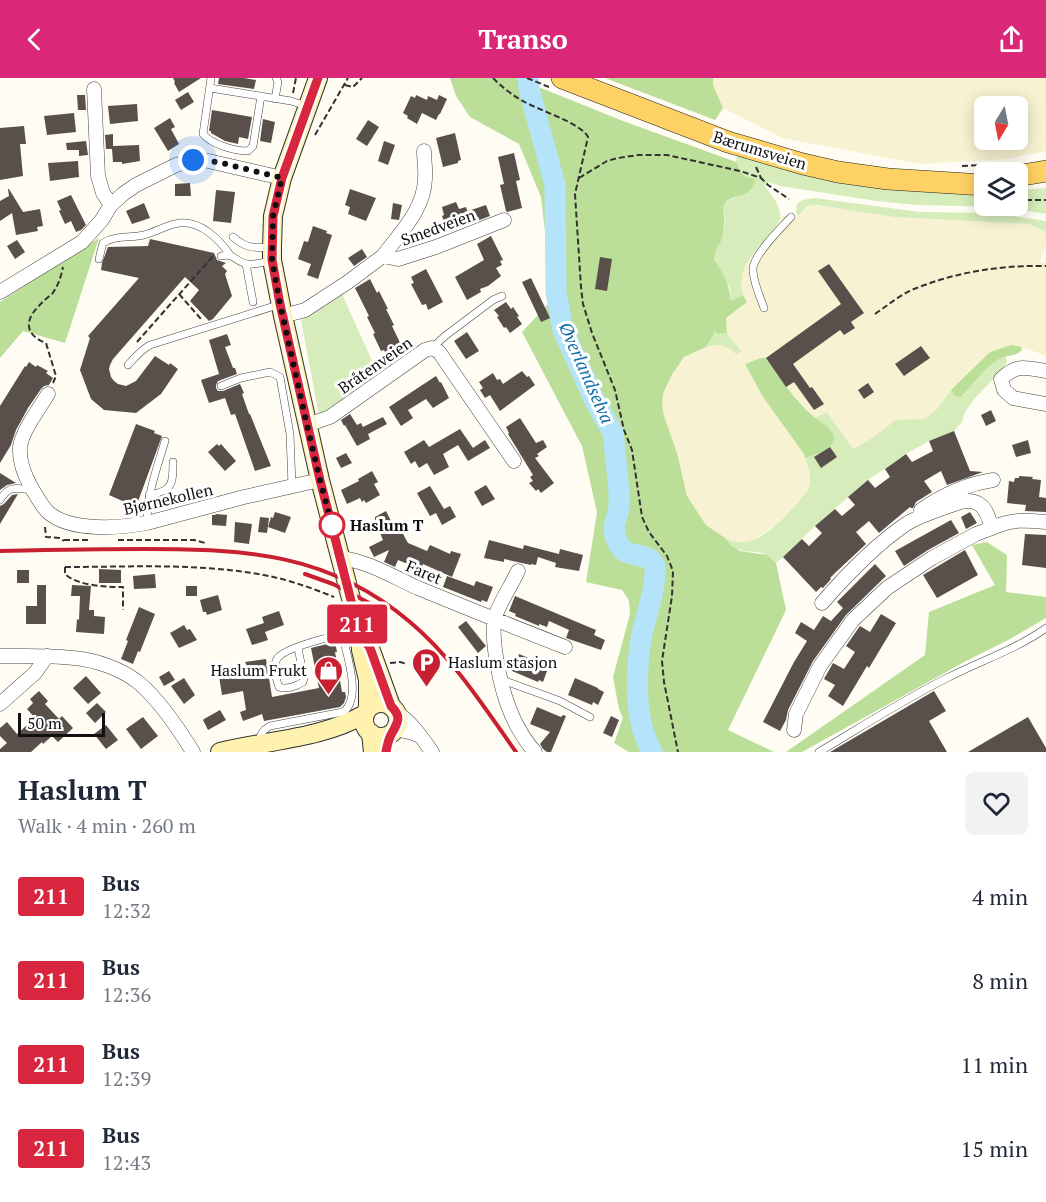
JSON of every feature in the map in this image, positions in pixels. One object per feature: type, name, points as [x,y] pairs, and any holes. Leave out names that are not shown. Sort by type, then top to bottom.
[{"type":"main road","name":"Bærumsveien","points":[[562,78],[728,142],[803,164],[888,180],[974,179]]},
{"type":"main road","points":[[313,88],[282,178],[273,216],[272,253],[307,425],[340,558],[346,635],[361,650],[368,680],[368,721],[373,752]]},
{"type":"main road","points":[[1028,170],[1046,171]]},
{"type":"main road","points":[[1028,185],[1046,184]]},
{"type":"main road","points":[[346,635],[370,648],[398,717],[398,724],[393,731],[386,752]]},
{"type":"main road","points":[[368,721],[378,703],[384,703],[393,708]]},
{"type":"main road","points":[[368,721],[380,737],[393,731]]},
{"type":"main road","points":[[220,752],[296,738],[349,723],[368,721]]},
{"type":"street","points":[[94,89],[98,176],[103,193],[111,205]]},
{"type":"street","name":"Smedveien","points":[[282,310],[305,310],[383,256],[410,222],[418,205],[425,181],[424,151]]},
{"type":"street","points":[[0,292],[82,242],[102,221],[111,205],[123,194],[176,165],[193,160],[218,162],[282,178]]},
{"type":"street","name":"Smedveien","points":[[383,256],[398,259],[436,247],[504,220]]},
{"type":"street","name":"Bråtenveien","points":[[307,425],[330,417],[425,350],[432,348],[439,351],[514,461]]},
{"type":"street","points":[[1046,371],[1019,368],[1010,370],[1001,379],[1004,390],[1013,398],[1046,404]]},
{"type":"street","name":"Bjørnekollen","points":[[48,394],[24,434],[20,448],[23,466],[34,491],[48,512],[61,520],[81,525],[127,527],[320,480]]},
{"type":"street","points":[[918,519],[918,512],[951,492],[979,482],[993,480]]},
{"type":"street","points":[[822,603],[869,552],[908,523],[956,504],[973,501],[982,506],[992,528]]},
{"type":"street","points":[[794,730],[796,714],[820,666],[853,620],[887,588],[932,558],[976,534],[1016,520],[1046,522]]},
{"type":"street","name":"Faret","points":[[340,558],[369,566],[566,647]]},
{"type":"street","points":[[518,571],[494,619],[494,639],[506,703],[528,744],[535,752]]},
{"type":"street","points":[[0,656],[76,658],[102,664],[122,672],[139,683],[176,726],[193,752]]},
{"type":"street","points":[[0,704],[35,674],[47,656]]},
{"type":"street","points":[[393,708],[408,720],[432,752]]},
{"type":"street","points":[[393,731],[413,733],[424,739]]},
{"type":"lane","points":[[211,78],[203,134],[209,140],[238,151],[248,151],[253,146],[261,96]]},
{"type":"lane","points":[[275,99],[278,82],[276,78]]},
{"type":"lane","points":[[210,88],[275,99],[313,88]]},
{"type":"lane","points":[[764,308],[753,264],[791,217]]},
{"type":"lane","points":[[99,259],[103,243],[108,239],[144,235],[181,223],[200,227],[210,233],[224,245],[230,255]]},
{"type":"lane","points":[[233,237],[246,246],[272,253]]},
{"type":"lane","points":[[218,254],[230,255],[246,264],[255,264],[272,253]]},
{"type":"lane","points":[[246,264],[253,302]]},
{"type":"lane","points":[[432,348],[493,300],[502,296]]},
{"type":"lane","points":[[128,365],[136,355],[150,345],[208,327],[282,310]]},
{"type":"lane","points":[[221,386],[241,378],[270,372],[280,377],[290,434],[292,486]]},
{"type":"lane","points":[[147,523],[152,481],[165,441]]},
{"type":"lane","points":[[149,495],[159,494],[172,484],[173,462]]},
{"type":"lane","points":[[0,500],[10,489],[34,491]]},
{"type":"lane","points":[[819,752],[929,687],[1020,645],[1046,628]]},
{"type":"lane","points":[[258,744],[264,730],[270,726],[348,708],[352,684],[346,635],[312,641],[282,654],[277,658],[274,667],[279,687],[303,682],[298,648]]},
{"type":"lane","points":[[500,679],[560,701],[590,717]]},
{"type":"path","points":[[348,78],[345,85],[353,87],[363,78]]},
{"type":"path","points":[[493,78],[523,101],[561,119],[587,135],[575,194],[583,304],[615,390],[624,430],[632,450],[642,517],[649,532],[667,556],[673,571],[672,596],[662,661],[678,752]]},
{"type":"path","points":[[579,178],[607,161],[638,155],[667,155],[740,171],[761,178]]},
{"type":"path","points":[[756,167],[761,178],[768,185],[789,198]]},
{"type":"path","points":[[1028,200],[1046,200]]},
{"type":"path","points":[[48,394],[56,376],[46,343],[30,333],[28,324],[35,309],[53,292],[61,278],[66,253]]},
{"type":"path","points":[[128,365],[126,354],[218,254]]},
{"type":"path","points":[[875,314],[913,289],[944,279],[980,270],[1046,266]]},
{"type":"path","points":[[179,294],[208,327]]},
{"type":"path","points":[[48,537],[64,540],[93,540]]},
{"type":"path","points":[[115,540],[194,540],[205,543]]},
{"type":"path","points":[[123,610],[123,587],[105,587],[71,579],[65,574],[65,567],[204,568],[234,571],[281,579],[337,598]]},
{"type":"path","points":[[232,567],[234,571]]},
{"type":"path","points":[[387,663],[407,664]]},
{"type":"shaded area","points":[[713,78],[1046,78],[1046,151],[1007,159],[920,164],[782,138],[723,108],[713,85]]},
{"type":"shaded area","points":[[811,205],[845,208],[894,217],[1029,224],[1046,232],[1046,245],[1040,262],[1046,263],[1046,356],[1011,345],[990,352],[925,419],[911,420],[853,449],[827,412],[815,418],[786,387],[766,358],[745,364],[763,397],[804,454],[810,486],[777,524],[752,541],[735,542],[706,525],[687,496],[677,453],[664,416],[663,394],[671,376],[684,357],[702,348],[720,345],[741,352],[727,333],[726,318],[747,302],[740,280],[743,269],[775,228],[780,220],[780,214],[792,222]]},
{"type":"green space","points":[[450,78],[516,78],[623,121],[736,162],[743,174],[755,179],[750,191],[727,201],[724,205],[722,236],[714,260],[726,279],[731,301],[743,295],[747,302],[726,318],[727,333],[715,332],[706,347],[684,357],[671,376],[663,394],[662,405],[687,496],[706,525],[740,551],[767,555],[776,563],[786,610],[728,730],[774,752],[629,752],[614,743],[623,718],[613,677],[630,614],[629,601],[622,590],[586,582],[597,512],[582,446],[522,332],[550,302],[541,197],[519,144],[470,117],[456,96]]},
{"type":"green space","points":[[605,78],[713,78],[713,85],[723,108],[715,120]]},
{"type":"green space","points":[[738,154],[974,190],[974,206],[916,205],[877,201],[780,186],[769,182],[764,185],[778,206],[780,220],[744,268],[741,285],[743,295],[731,302],[730,288],[714,261],[725,223],[724,204],[736,197],[748,177],[741,173],[736,161]]},
{"type":"green space","points":[[1046,188],[1046,214],[1028,211],[1028,189]]},
{"type":"green space","points":[[815,198],[920,212],[1013,216],[1046,221],[1046,232],[1029,224],[894,217],[817,205],[807,206],[798,216],[797,204],[803,200]]},
{"type":"green space","points":[[99,238],[65,343],[23,331],[0,358],[0,302]]},
{"type":"green space","points":[[341,292],[378,374],[319,415],[301,320]]},
{"type":"green space","points":[[715,332],[727,333],[741,351],[737,355],[723,346],[706,347]]},
{"type":"green space","points":[[1011,345],[1021,347],[1022,350],[993,363],[961,397],[955,396],[951,390],[990,352]]},
{"type":"green space","points":[[1005,356],[1007,361],[1004,368],[975,398],[965,412],[962,422],[954,431],[906,454],[868,480],[776,563],[762,553],[737,549],[725,538],[741,542],[762,536],[779,522],[808,491],[810,474],[805,458],[813,455],[832,431],[815,418],[827,412],[853,449],[896,420],[925,419],[937,409],[951,390],[955,396],[964,395],[987,367]]},
{"type":"green space","points":[[766,358],[800,404],[831,431],[834,437],[828,448],[805,458],[763,397],[745,364]]},
{"type":"green space","points":[[987,542],[1007,555],[1006,592],[1046,597],[1046,618],[802,752],[786,752],[925,655],[929,612],[995,585],[972,545]]},
{"type":"building","points":[[173,78],[201,78],[179,92]]},
{"type":"building","points":[[219,78],[256,80],[254,89],[218,84]]},
{"type":"building","points":[[188,92],[194,102],[181,110],[175,100]]},
{"type":"building","points":[[77,95],[85,95],[86,110],[78,110]]},
{"type":"building","points":[[416,95],[427,100],[428,96],[437,100],[439,95],[447,99],[436,120],[422,113],[417,124],[403,113],[411,96],[415,98]]},
{"type":"building","points":[[137,104],[138,121],[110,124],[108,106]]},
{"type":"building","points":[[212,110],[252,117],[248,139],[239,137],[238,144],[225,141],[211,133],[209,131]]},
{"type":"building","points":[[74,113],[76,132],[47,135],[44,116]]},
{"type":"building","points":[[170,118],[175,127],[171,129],[179,144],[168,151],[154,128]]},
{"type":"building","points":[[263,119],[275,122],[271,143],[260,141]]},
{"type":"building","points":[[368,120],[379,127],[367,146],[356,139]]},
{"type":"building","points":[[24,126],[26,144],[20,144],[23,176],[0,180],[0,128]]},
{"type":"building","points":[[455,133],[461,160],[443,167],[436,138]]},
{"type":"building","points":[[113,134],[113,146],[139,145],[140,161],[122,164],[122,162],[113,162],[112,149],[106,149],[105,135]]},
{"type":"building","points":[[86,141],[88,155],[79,156],[79,150],[67,150],[66,143]]},
{"type":"building","points":[[384,141],[395,145],[388,165],[378,161]]},
{"type":"building","points":[[514,153],[520,180],[516,181],[522,208],[507,212],[500,185],[504,184],[498,157]]},
{"type":"building","points":[[78,161],[79,177],[50,181],[48,163]]},
{"type":"building","points":[[190,183],[191,196],[175,196],[175,184]]},
{"type":"building","points":[[8,189],[23,212],[40,209],[43,226],[37,227],[38,231],[16,235],[12,213],[0,221],[0,201],[9,196]]},
{"type":"building","points":[[350,189],[376,198],[366,221],[348,214],[350,207],[345,205]]},
{"type":"building","points":[[216,190],[235,192],[231,223],[213,221]]},
{"type":"building","points":[[71,195],[86,225],[76,232],[71,221],[65,224],[57,201]]},
{"type":"building","points":[[456,202],[459,209],[466,207],[470,219],[446,227],[442,207]]},
{"type":"building","points":[[144,203],[150,218],[132,224],[126,211]]},
{"type":"building","points":[[393,203],[402,205],[399,220],[391,219]]},
{"type":"building","points":[[486,205],[490,216],[472,223],[468,211]]},
{"type":"building","points":[[313,226],[332,235],[318,279],[307,275],[311,264],[298,259],[304,241],[308,242]]},
{"type":"building","points":[[491,236],[503,260],[500,261],[502,265],[496,268],[501,276],[467,300],[455,277],[484,260],[477,244]]},
{"type":"building","points":[[150,239],[214,253],[217,260],[226,263],[222,266],[227,271],[225,274],[232,296],[209,321],[190,301],[199,290],[185,277],[113,359],[109,369],[114,381],[126,386],[136,381],[155,356],[178,369],[161,394],[136,413],[104,410],[91,399],[80,370],[90,338],[88,336],[139,278],[101,270],[102,263],[108,247],[148,246]]},
{"type":"building","points":[[17,240],[25,252],[15,259],[7,246]]},
{"type":"building","points":[[362,249],[367,257],[354,266],[348,258]]},
{"type":"building","points":[[600,257],[612,259],[607,291],[595,289]]},
{"type":"building","points":[[829,264],[864,313],[851,322],[855,328],[844,335],[840,330],[793,364],[824,404],[814,410],[794,382],[786,387],[766,358],[841,304],[818,271]]},
{"type":"building","points":[[426,269],[443,302],[428,310],[426,304],[422,305],[411,284],[414,283],[411,277]]},
{"type":"building","points":[[531,278],[550,318],[541,322],[522,282]]},
{"type":"building","points":[[370,279],[388,309],[386,309],[394,325],[392,326],[405,353],[390,362],[384,350],[381,351],[367,317],[369,316],[355,288]]},
{"type":"building","points":[[506,302],[511,309],[513,307],[522,324],[510,333],[506,327],[504,328],[494,310]]},
{"type":"building","points":[[467,332],[479,351],[466,359],[454,341]]},
{"type":"building","points":[[227,334],[231,345],[225,347],[237,374],[218,381],[216,388],[218,391],[223,391],[240,384],[249,414],[271,466],[255,471],[235,414],[231,415],[225,398],[209,403],[201,380],[219,374],[209,340]]},
{"type":"building","points":[[921,346],[930,358],[904,376],[895,364]]},
{"type":"building","points":[[29,362],[48,371],[46,373],[53,378],[49,385],[41,389],[28,408],[0,463],[0,406]]},
{"type":"building","points":[[522,371],[535,385],[500,411],[490,395],[485,398],[480,390],[483,388],[479,382],[493,373],[503,384]]},
{"type":"building","points":[[436,376],[449,398],[433,408],[426,399],[408,410],[413,418],[401,426],[389,407]]},
{"type":"building","points":[[868,383],[874,392],[864,399],[858,390]]},
{"type":"building","points":[[991,410],[996,421],[986,426],[981,415]]},
{"type":"building","points":[[350,414],[357,425],[361,423],[363,427],[383,417],[387,424],[368,434],[370,439],[357,446],[341,420]]},
{"type":"building","points":[[520,418],[536,443],[543,440],[547,447],[535,458],[554,483],[541,493],[529,483],[533,481],[530,477],[533,475],[506,427]]},
{"type":"building","points":[[136,424],[162,436],[136,507],[109,495]]},
{"type":"building","points":[[460,429],[473,448],[485,440],[490,448],[468,461],[458,445],[443,454],[449,467],[434,475],[427,463],[419,468],[415,461],[411,464],[404,452],[424,440],[429,447]]},
{"type":"building","points":[[954,431],[970,471],[983,472],[947,485],[941,471],[924,481],[932,492],[916,502],[913,508],[910,507],[879,533],[869,521],[856,532],[866,544],[830,578],[823,588],[821,587],[816,592],[783,557],[802,539],[809,546],[822,533],[815,526],[835,509],[842,516],[855,505],[848,497],[868,480],[875,488],[890,477],[885,469],[906,454],[912,462],[933,451],[929,441]]},
{"type":"building","points":[[1028,440],[1031,453],[1016,457],[1012,445]]},
{"type":"building","points":[[217,444],[219,446],[221,444],[236,461],[225,471],[208,452]]},
{"type":"building","points":[[830,447],[837,457],[821,468],[814,457]]},
{"type":"building","points":[[346,453],[352,463],[341,468],[336,458]]},
{"type":"building","points":[[372,471],[378,482],[374,484],[380,495],[366,503],[360,498],[347,504],[341,490]]},
{"type":"building","points":[[0,473],[16,483],[0,490]]},
{"type":"building","points":[[1019,476],[1041,480],[1039,497],[1046,498],[1046,512],[1025,511],[1026,505],[1007,503],[1009,481],[1014,482]]},
{"type":"building","points":[[486,485],[495,499],[482,506],[474,492]]},
{"type":"building","points":[[430,486],[444,509],[450,506],[456,517],[442,525],[436,513],[430,516],[417,493]]},
{"type":"building","points":[[18,494],[0,524],[0,506],[12,495]]},
{"type":"building","points":[[386,511],[393,525],[397,523],[408,543],[427,551],[430,545],[450,554],[451,551],[461,554],[452,577],[423,564],[418,568],[398,560],[395,567],[384,562],[389,550],[374,557],[369,547],[383,540],[375,517]]},
{"type":"building","points":[[275,512],[291,517],[285,533],[268,527]]},
{"type":"building","points":[[970,512],[977,523],[966,529],[961,517]]},
{"type":"building","points":[[212,515],[227,515],[226,526],[212,525]]},
{"type":"building","points":[[260,517],[269,518],[267,533],[258,532]]},
{"type":"building","points":[[951,520],[959,533],[904,566],[895,551]]},
{"type":"building","points":[[235,522],[252,524],[249,544],[234,542]]},
{"type":"building","points":[[1025,534],[1046,535],[1046,568],[1022,565]]},
{"type":"building","points":[[489,540],[523,549],[524,545],[559,554],[560,549],[583,555],[579,571],[555,567],[556,563],[538,557],[536,565],[484,558]]},
{"type":"building","points":[[965,550],[978,575],[937,598],[923,575]]},
{"type":"building","points":[[875,564],[886,576],[846,615],[813,661],[780,731],[763,722],[807,641],[795,633],[801,622],[814,630],[823,616],[831,621],[843,608],[837,602]]},
{"type":"building","points":[[99,569],[121,570],[121,583],[99,583]]},
{"type":"building","points":[[17,570],[29,570],[29,583],[17,583]]},
{"type":"building","points":[[155,574],[156,588],[134,589],[133,576]]},
{"type":"building","points":[[447,576],[474,586],[476,581],[493,587],[487,602],[482,600],[481,602],[443,587]]},
{"type":"building","points":[[37,585],[46,585],[46,624],[26,624],[26,606],[37,606]]},
{"type":"building","points":[[72,585],[91,586],[89,610],[94,610],[94,616],[105,617],[104,634],[76,632],[80,596],[71,596]]},
{"type":"building","points":[[186,586],[197,586],[197,596],[186,596]]},
{"type":"building","points":[[218,595],[222,610],[207,615],[203,612],[200,600]]},
{"type":"building","points":[[515,596],[596,630],[594,635],[605,640],[601,650],[566,638],[569,630],[549,621],[547,627],[539,624],[539,626],[515,616],[516,614],[509,611]]},
{"type":"building","points":[[139,607],[155,614],[133,664],[121,659]]},
{"type":"building","points":[[279,611],[284,625],[265,632],[268,640],[252,645],[246,629],[264,623],[262,617]]},
{"type":"building","points":[[881,614],[896,623],[843,706],[828,696],[835,685],[824,679],[833,663],[844,669],[855,652],[846,646],[860,626],[870,632]]},
{"type":"building","points":[[466,621],[486,646],[478,653],[458,627]]},
{"type":"building","points":[[184,625],[187,630],[190,629],[197,640],[179,648],[170,633]]},
{"type":"building","points":[[335,642],[342,692],[345,692],[346,697],[340,707],[264,721],[262,714],[243,721],[240,712],[246,710],[243,691],[222,695],[218,670],[247,666],[245,662],[266,659],[272,697],[319,688],[311,648]]},
{"type":"building","points":[[519,654],[545,665],[544,670],[547,671],[543,682],[512,671]]},
{"type":"building","points":[[169,671],[175,680],[164,686],[159,677]]},
{"type":"building","points":[[86,676],[101,693],[88,704],[73,688]]},
{"type":"building","points":[[184,678],[195,695],[184,704],[171,686]]},
{"type":"building","points":[[575,678],[604,692],[598,705],[593,702],[592,705],[568,695]]},
{"type":"building","points":[[39,691],[48,701],[45,704],[59,719],[62,716],[73,728],[58,742],[52,736],[31,752],[0,752],[0,749],[7,743],[0,736],[0,728],[7,722],[17,734],[35,718],[27,709],[33,703],[30,699]]},
{"type":"building","points":[[934,691],[946,711],[929,721],[947,752],[830,752]]},
{"type":"building","points":[[97,703],[106,712],[95,723],[86,713]]},
{"type":"building","points":[[537,707],[561,717],[566,716],[551,752],[547,752],[540,744],[550,732],[530,724]]},
{"type":"building","points":[[220,710],[226,720],[208,730],[203,720]]},
{"type":"building","points":[[611,716],[619,720],[612,737],[603,733]]},
{"type":"building","points":[[143,717],[158,736],[141,749],[126,729]]},
{"type":"building","points":[[1028,717],[1046,748],[1046,752],[968,752]]},
{"type":"building","points":[[106,725],[118,740],[106,749],[94,734]]},
{"type":"waterway","name":"Øverlandselva","points":[[528,78],[555,185],[556,292],[563,330],[594,399],[613,433],[619,491],[615,536],[625,552],[645,557],[655,566],[653,592],[640,644],[638,668],[638,705],[644,733],[652,752]]},
{"type":"railway","points":[[0,551],[145,549],[218,551],[285,560],[349,581],[380,599],[426,636],[454,667],[516,752]]},
{"type":"railway","points":[[305,574],[333,584],[373,605]]},
{"type":"bus line","name":"211","points":[[318,78],[282,178],[273,216],[272,260],[320,480],[355,616],[360,633],[370,648],[391,706],[398,717],[398,724],[391,734],[386,752]]},
{"type":"place","name":"Haslum T","points":[[332,525]]},
{"type":"place","name":"Haslum stasjon","points":[[427,688]]},
{"type":"place","name":"Haslum Frukt","points":[[328,696]]},
{"type":"route","points":[[193,160],[218,162],[282,178],[273,216],[272,260],[307,425],[332,525]]}]
